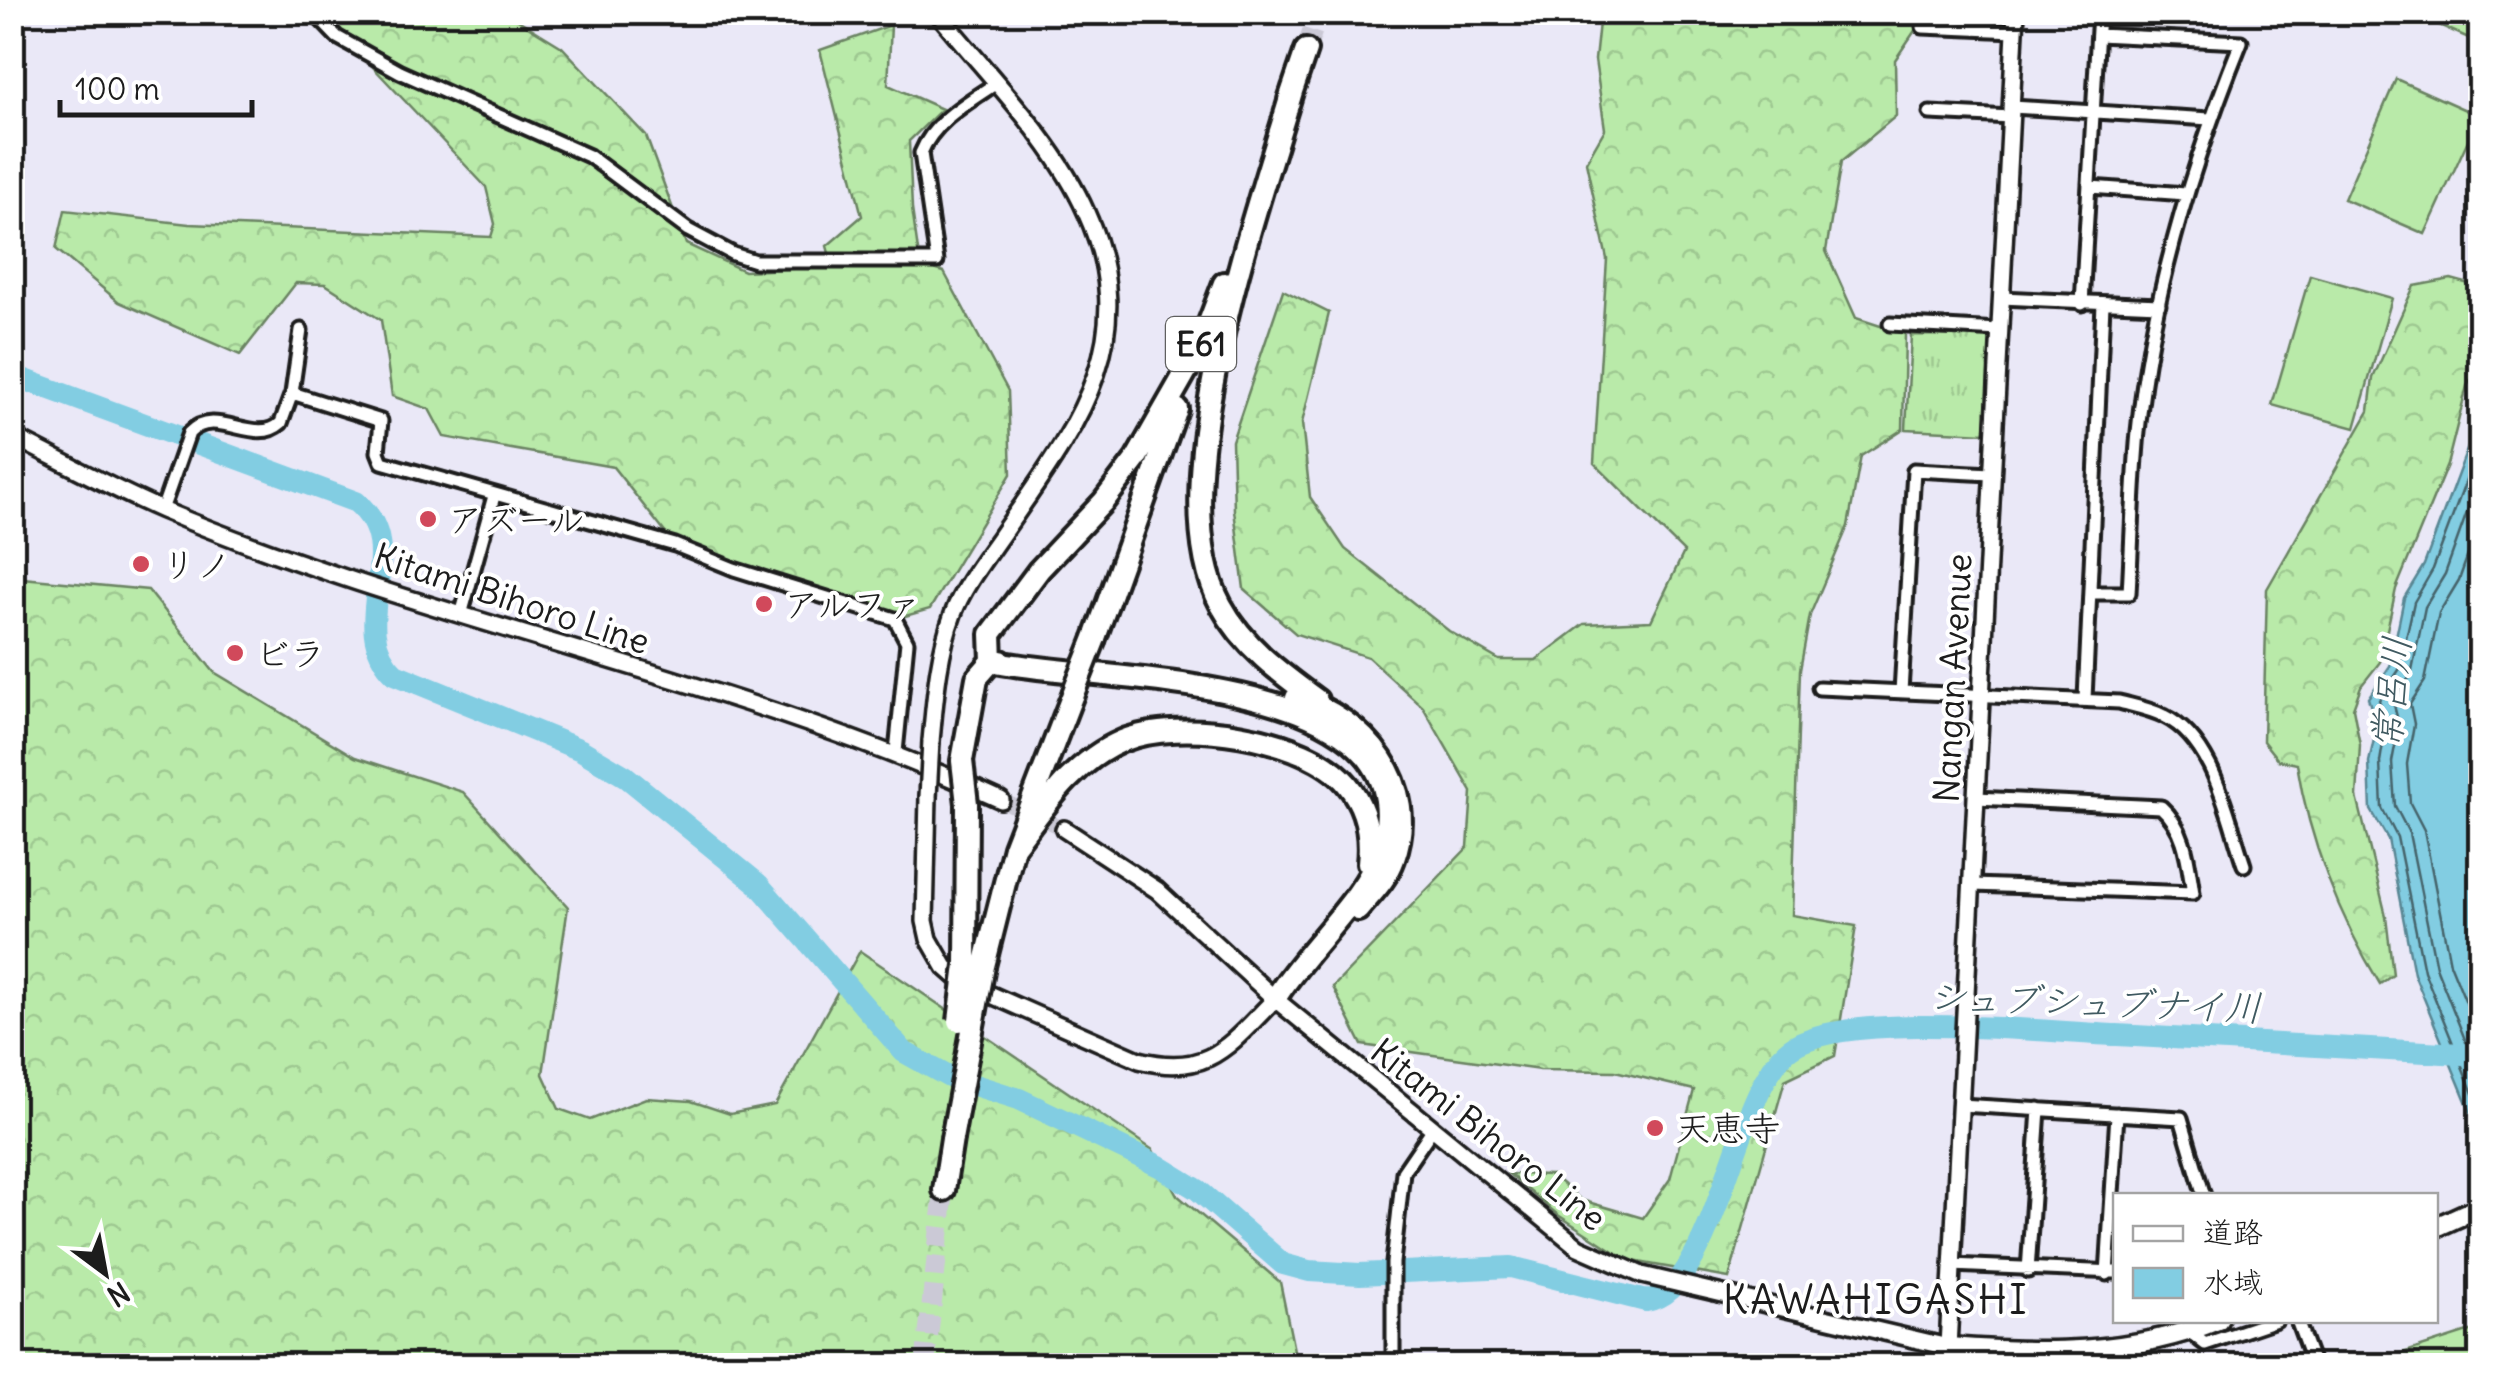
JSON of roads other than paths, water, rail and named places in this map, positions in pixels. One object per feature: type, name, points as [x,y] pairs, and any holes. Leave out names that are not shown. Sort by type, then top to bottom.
[{"type":"highway","name":"E61","points":[[945,1181],[975,966],[1014,847],[1094,638],[1306,50]]},
{"type":"highway","points":[[1275,999],[1309,970],[1384,879],[1400,831],[1398,792],[1380,754],[1362,733],[1256,654],[1220,605],[1204,562],[1200,528],[1214,370],[1293,88]]},
{"type":"highway","points":[[975,966],[962,761],[977,678],[992,661],[991,634],[1039,570],[1104,502],[1136,458],[1201,345]]},
{"type":"highway","points":[[992,661],[1122,664],[1217,676],[1325,707]]},
{"type":"highway","points":[[992,661],[1034,671],[1208,686],[1313,718],[1344,736],[1378,778],[1385,830],[1380,854],[1298,962],[1275,999]]},
{"type":"highway","points":[[1014,847],[1066,779],[1092,756],[1126,739],[1199,731],[1290,748],[1328,767],[1348,786],[1366,817],[1370,843],[1367,876]]},
{"type":"main road","points":[[936,12],[1059,163],[1086,211],[1102,253],[1106,344],[1091,396],[953,613],[936,682],[928,797],[925,921],[936,955],[962,982],[1139,1060],[1166,1067],[1193,1066],[1222,1052],[1275,999]]},
{"type":"main road","name":"Nangan Avenue","points":[[1947,1356],[2016,12]]},
{"type":"main road","name":"Kitami Bihoro Line","points":[[12,436],[162,510],[395,594],[896,752],[1000,800]]},
{"type":"main road","name":"Kitami Bihoro Line","points":[[1064,829],[1158,890],[1275,999],[1431,1131],[1578,1247],[1642,1275],[1947,1356]]},
{"type":"main road","points":[[2438,1225],[2480,1206]]},
{"type":"main road","points":[[1947,1356],[2058,1354],[2190,1332],[2211,1323]]},
{"type":"street","points":[[313,12],[337,37],[400,72],[589,156],[688,230],[755,261],[938,260],[921,153],[927,138],[954,112],[995,84]]},
{"type":"street","points":[[2082,304],[2099,12]]},
{"type":"street","points":[[1922,27],[2015,31]]},
{"type":"street","points":[[2090,593],[2129,593],[2138,430],[2160,306],[2186,194],[2241,42],[2098,36]]},
{"type":"street","points":[[1930,113],[2092,112],[2210,119]]},
{"type":"street","points":[[2090,187],[2186,194]]},
{"type":"street","points":[[2001,298],[2160,306]]},
{"type":"street","points":[[2085,699],[2102,304]]},
{"type":"street","points":[[1890,324],[1999,330]]},
{"type":"street","points":[[162,510],[189,433],[207,421],[274,430],[292,393],[300,330]]},
{"type":"street","points":[[292,393],[381,421],[378,452],[382,462],[674,545],[734,569],[895,620],[907,642],[896,752]]},
{"type":"street","points":[[1901,692],[1914,470],[1992,474]]},
{"type":"street","points":[[461,615],[494,496]]},
{"type":"street","points":[[1819,688],[2085,699],[2119,702],[2164,716],[2189,734],[2206,758],[2244,864]]},
{"type":"street","points":[[1973,885],[2193,893],[2187,851],[2175,819],[2162,807],[1976,798]]},
{"type":"street","points":[[1960,1104],[2181,1118],[2203,1193]]},
{"type":"street","points":[[2028,1271],[2039,1109]]},
{"type":"street","points":[[2115,1193],[2118,1114]]},
{"type":"street","points":[[1393,1366],[1393,1263],[1403,1172],[1431,1131]]},
{"type":"street","points":[[1950,1265],[2111,1273],[2113,1228]]},
{"type":"street","points":[[2190,1332],[2205,1344],[2267,1323]]},
{"type":"street","points":[[2298,1323],[2314,1366]]},
{"type":"water","name":"常呂川","points":[[2480,383],[2480,1135],[2414,974],[2388,839],[2371,810],[2369,762],[2377,726],[2368,698],[2390,666],[2404,598],[2424,565],[2471,439]]},
{"type":"waterway","name":"シュブシュブナイ川","points":[[12,375],[356,502],[372,521],[379,542],[375,632],[380,654],[395,674],[581,750],[625,776],[758,884],[904,1052],[949,1077],[1019,1099],[1159,1166],[1198,1190],[1283,1264],[1309,1271],[1360,1274],[1511,1267],[1646,1301],[1671,1289],[1691,1262],[1709,1225],[1756,1099],[1773,1067],[1794,1046],[1822,1035],[1859,1029],[1951,1026],[2480,1055]]},
{"type":"tunnel","points":[[1306,50],[1319,12]]},
{"type":"tunnel","points":[[1001,800],[1064,829]]},
{"type":"tunnel","points":[[925,1366],[944,1190]]},
{"type":"place","name":"アズール","points":[[428,519]]},
{"type":"place","name":"リノ","points":[[141,564]]},
{"type":"place","name":"アルファ","points":[[764,604]]},
{"type":"place","name":"ビラ","points":[[235,653]]},
{"type":"place","name":"天恵寺","points":[[1655,1128]]},
{"type":"district","name":"KAWAHIGASHI","points":[[1876,1300]]}]
